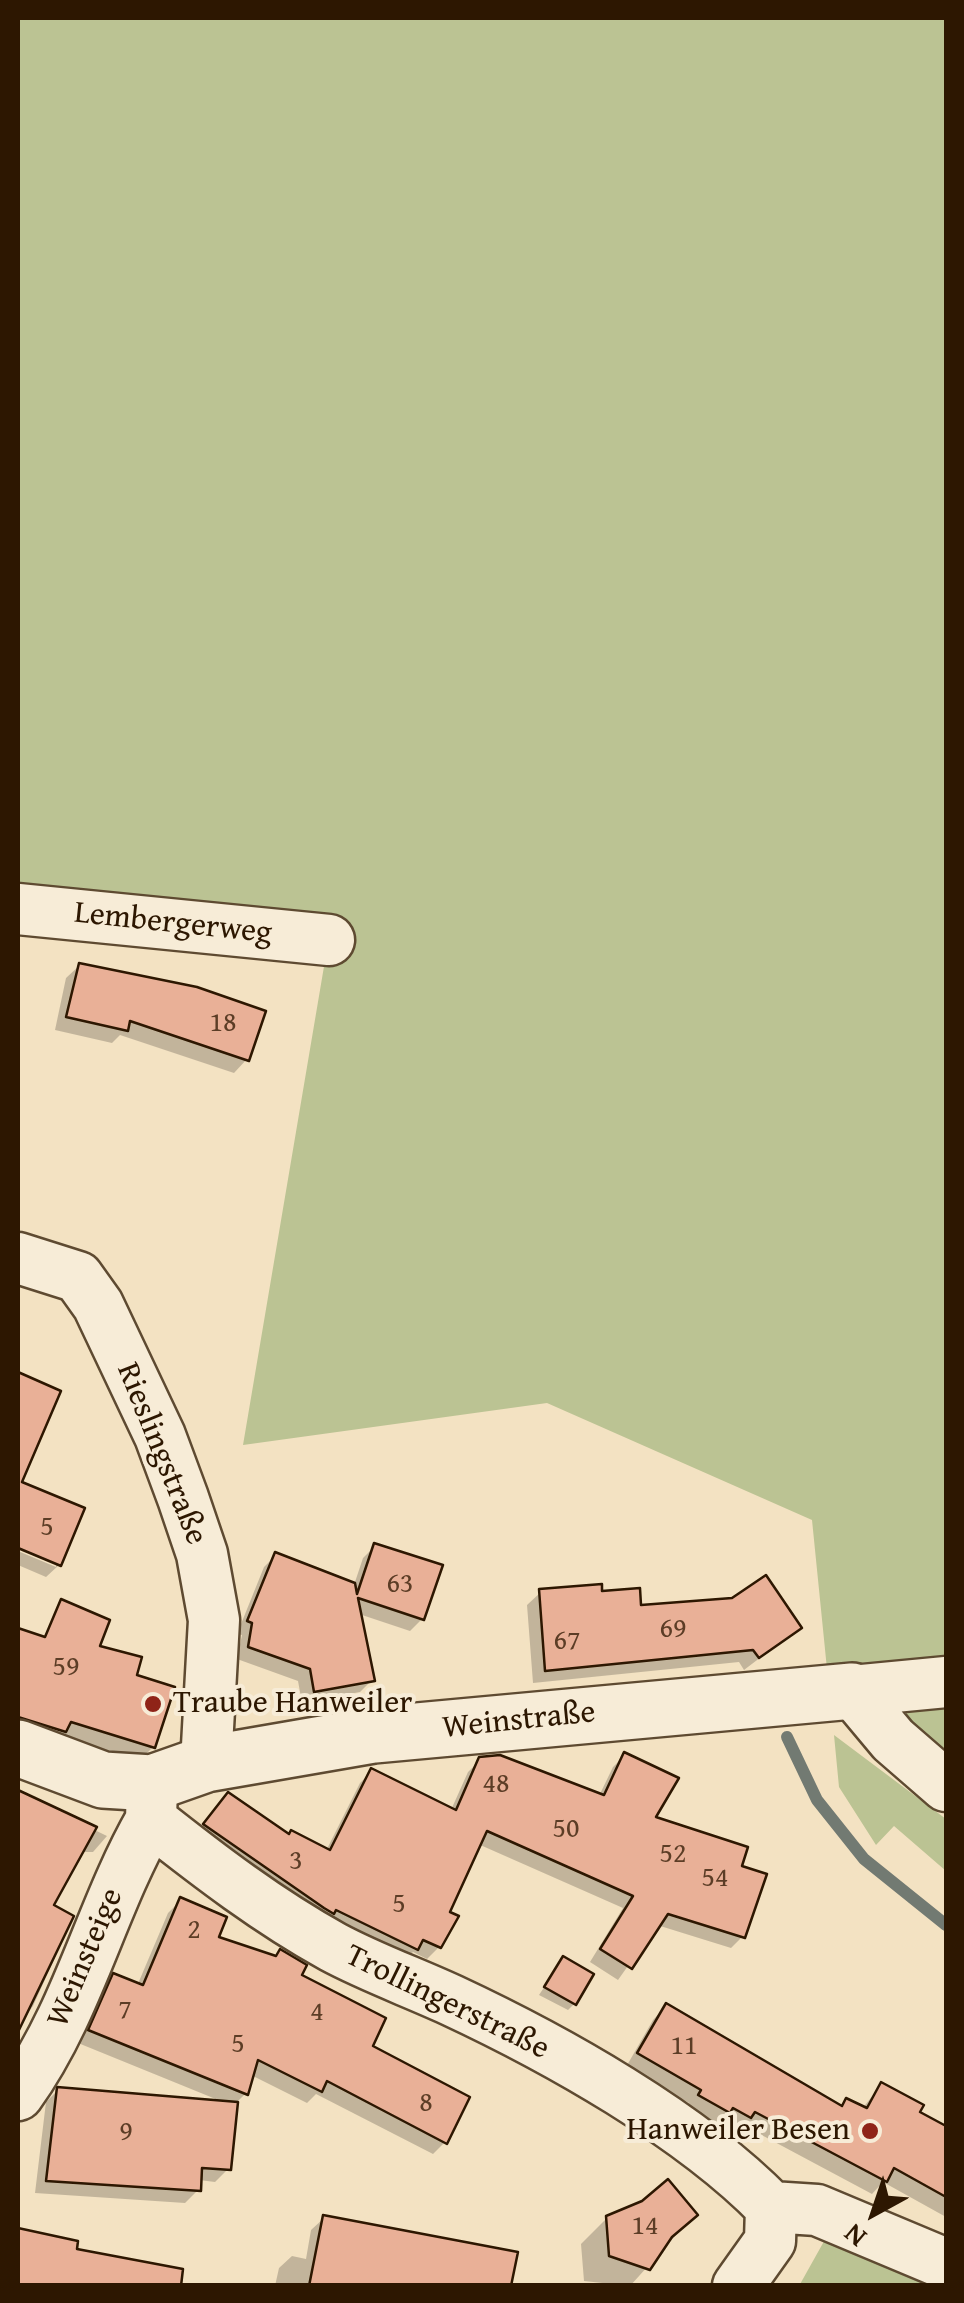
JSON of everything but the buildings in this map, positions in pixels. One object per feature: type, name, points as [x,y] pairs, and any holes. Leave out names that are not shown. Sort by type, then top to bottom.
[{"type":"street","name":"Lembergerweg","points":[[18,909],[329,940]]},
{"type":"street","name":"Rieslingstraße","points":[[18,1258],[78,1278],[98,1305],[183,1498],[202,1554],[214,1620],[206,1764]]},
{"type":"street","points":[[852,1691],[946,1682]]},
{"type":"street","name":"Weinstraße","points":[[18,1748],[151,1801],[206,1764],[374,1735],[852,1691]]},
{"type":"street","points":[[852,1691],[894,1740],[946,1786]]},
{"type":"street","name":"Weinsteige","points":[[18,2095],[42,2061],[87,1969],[151,1801]]},
{"type":"street","name":"Trollingerstraße","points":[[151,1801],[215,1871],[335,1948],[504,2027],[699,2143],[770,2207]]},
{"type":"street","points":[[738,2286],[757,2266],[770,2241],[770,2207],[817,2210],[946,2264]]},
{"type":"green space","points":[[18,18],[946,18],[946,1667],[828,1679],[812,1520],[547,1403],[243,1445],[330,931],[18,900]]},
{"type":"green space","points":[[946,1703],[946,1755],[915,1729],[901,1704]]},
{"type":"green space","points":[[834,1735],[946,1819],[946,1871],[894,1826],[876,1845],[839,1787]]},
{"type":"green space","points":[[832,2227],[946,2286],[799,2286]]},
{"type":"waterway","points":[[787,1737],[817,1800],[864,1859],[946,1925]]},
{"type":"place","name":"Traube Hanweiler","points":[[153,1704]]},
{"type":"place","name":"Hanweiler Besen","points":[[870,2131]]}]
